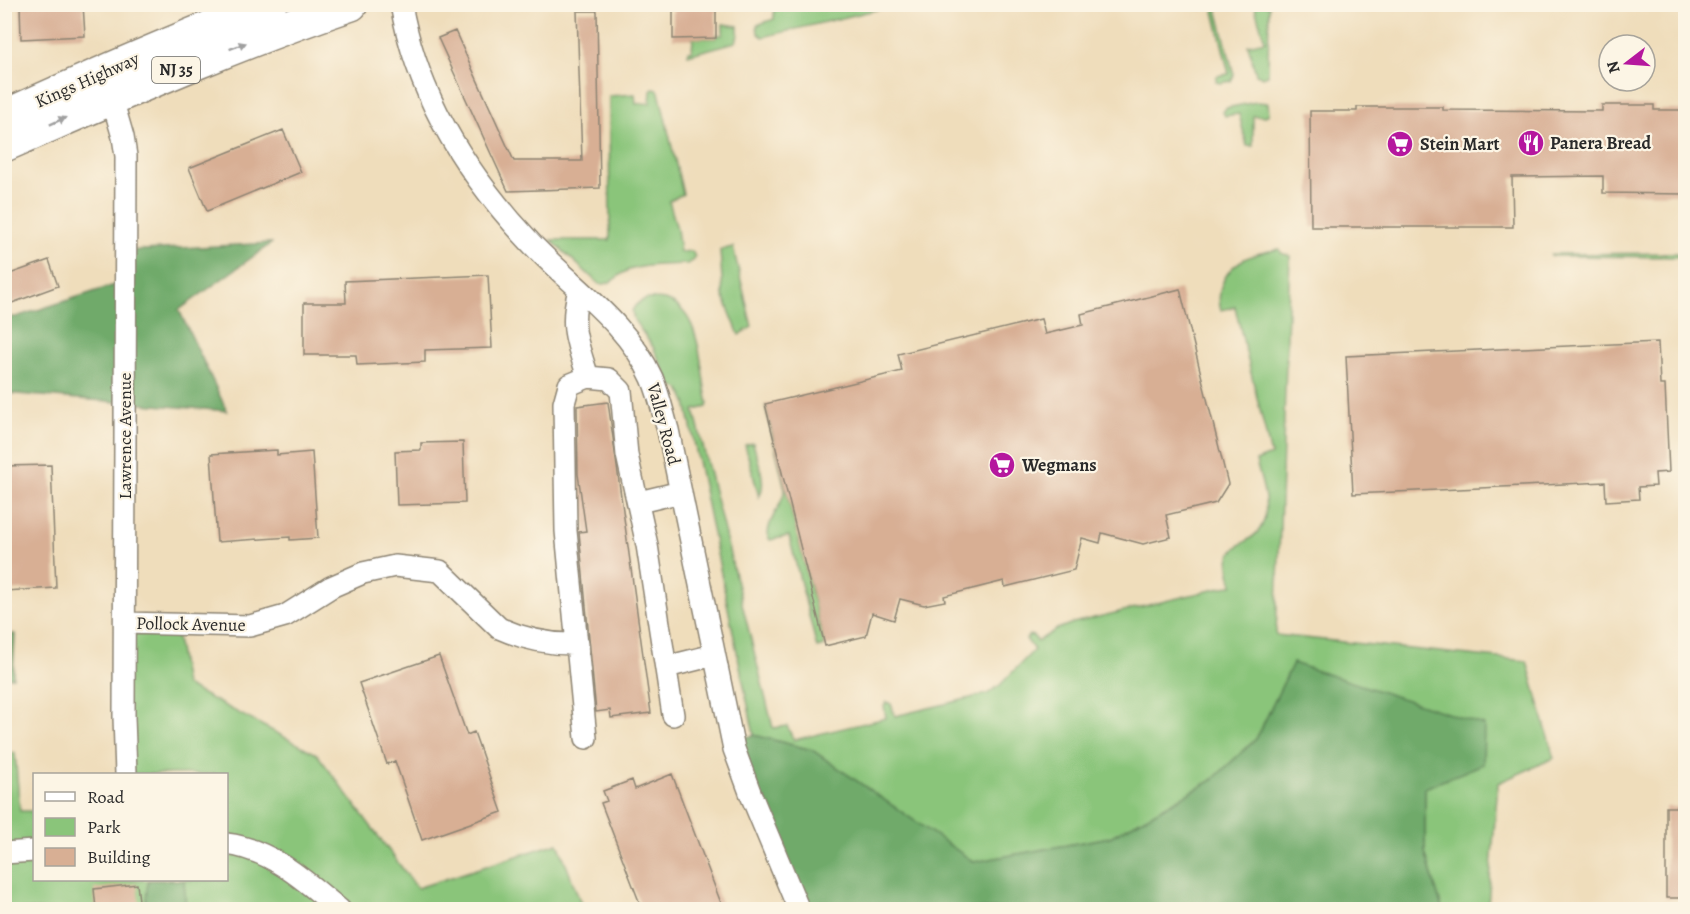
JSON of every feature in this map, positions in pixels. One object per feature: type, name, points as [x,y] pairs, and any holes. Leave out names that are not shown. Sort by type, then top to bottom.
[{"type":"main road","name":"Kings Highway","points":[[4,117],[112,68],[270,4]]},
{"type":"main road","name":"Kings Highway","points":[[4,145],[174,71],[351,4]]},
{"type":"street","name":"Valley Road","points":[[401,4],[424,85],[458,152],[476,179],[531,244],[616,326],[639,354],[647,368],[661,404],[734,749],[799,909]]},
{"type":"street","name":"Lawrence Avenue","points":[[112,99],[126,156],[126,773]]},
{"type":"street","points":[[579,290],[573,312],[575,334],[588,377]]},
{"type":"street","points":[[586,738],[566,531],[564,403],[569,385],[588,377],[609,379],[621,391],[627,455],[647,545],[673,715]]},
{"type":"street","points":[[639,501],[681,492]]},
{"type":"street","name":"Pollock Avenue","points":[[125,623],[250,626],[285,616],[331,587],[363,573],[395,566],[440,571],[499,628],[508,632],[560,645],[578,644]]},
{"type":"street","points":[[666,667],[714,655]]},
{"type":"street","points":[[228,844],[256,851],[279,863],[340,909]]},
{"type":"street","points":[[4,854],[33,851]]},
{"type":"green space","points":[[774,4],[896,5],[763,37],[758,33],[757,25],[774,19]]},
{"type":"green space","points":[[1197,5],[1216,5],[1234,75],[1231,81],[1216,82],[1217,76],[1229,74],[1213,7],[1200,9]]},
{"type":"green space","points":[[1254,5],[1269,5],[1268,75],[1263,77],[1256,74],[1248,45],[1265,41]]},
{"type":"green space","points":[[723,24],[738,26],[736,42],[688,55],[688,51],[692,51],[693,38],[716,38],[716,35],[723,35]]},
{"type":"green space","points":[[653,89],[659,92],[683,194],[669,201],[677,229],[680,252],[692,251],[695,257],[688,264],[636,268],[625,272],[611,282],[599,284],[551,240],[610,240],[609,96],[635,94],[636,104],[650,103]]},
{"type":"green space","points":[[1256,102],[1268,103],[1269,114],[1253,116],[1253,146],[1247,146],[1239,114],[1225,116],[1223,112],[1226,108]]},
{"type":"green space","points":[[272,243],[179,310],[227,411],[5,393],[4,317],[16,317],[127,281],[125,251]]},
{"type":"green space","points":[[733,247],[752,327],[739,335],[723,295],[720,250]]},
{"type":"green space","points":[[1280,249],[1281,253],[1290,256],[1276,635],[1527,661],[1554,758],[1498,783],[1489,909],[1442,909],[1425,852],[1425,787],[1483,764],[1294,663],[1256,739],[1211,781],[1110,837],[974,862],[812,750],[754,735],[686,402],[680,389],[671,385],[653,347],[634,320],[632,311],[636,305],[641,301],[651,299],[671,302],[683,311],[691,323],[700,356],[708,403],[707,407],[694,410],[773,728],[787,726],[794,740],[886,718],[884,706],[887,702],[891,704],[895,716],[987,694],[1000,685],[1034,650],[1026,639],[1029,635],[1038,641],[1057,629],[1073,623],[1233,585],[1229,567],[1230,557],[1237,547],[1258,531],[1265,516],[1265,495],[1256,461],[1271,455],[1235,307],[1221,310],[1219,296],[1225,277],[1237,264],[1253,255]]},
{"type":"green space","points":[[1685,253],[1685,257],[1551,256],[1551,254]]},
{"type":"green space","points":[[765,405],[825,646],[817,648],[789,536],[770,540],[768,537],[770,524],[785,489]]},
{"type":"green space","points":[[753,443],[762,478],[759,497],[745,445]]},
{"type":"green space","points":[[123,621],[176,631],[185,685],[317,754],[417,888],[558,843],[583,909],[5,910],[5,754],[15,753],[20,811],[33,811],[33,881],[228,881],[228,773],[126,773]]},
{"type":"green space","points":[[5,634],[15,634],[13,677],[5,678]]},
{"type":"green space","points":[[1293,663],[1484,725],[1483,764],[1425,788],[1425,852],[1442,909],[800,909],[724,712],[747,737],[754,735],[812,750],[974,862],[1110,837],[1211,781],[1256,739]]},
{"type":"green space","points":[[148,881],[184,881],[186,909],[145,909]]},
{"type":"building","points":[[20,4],[83,4],[85,36],[21,39]]},
{"type":"building","points":[[673,4],[716,4],[716,38],[673,39]]},
{"type":"building","points":[[577,11],[597,11],[600,188],[508,191],[438,38],[455,31],[514,161],[582,161]]},
{"type":"building","points":[[1602,105],[1654,105],[1654,110],[1686,110],[1686,194],[1603,193],[1603,176],[1512,177],[1513,227],[1311,227],[1310,111],[1357,111],[1357,107],[1443,107],[1443,110],[1602,111]]},
{"type":"building","points":[[283,130],[301,172],[207,211],[189,168]]},
{"type":"building","points":[[49,260],[58,286],[4,306],[4,276]]},
{"type":"building","points":[[488,275],[492,348],[425,350],[425,362],[357,365],[356,355],[304,355],[304,303],[346,303],[345,281]]},
{"type":"building","name":"Wegmans","points":[[1180,289],[1228,484],[1216,503],[1166,515],[1171,537],[1143,544],[1102,533],[1100,543],[1082,538],[1074,570],[1005,587],[1004,581],[944,596],[945,601],[924,605],[900,599],[894,620],[872,613],[866,636],[825,646],[765,404],[902,371],[898,354],[1041,319],[1045,334],[1083,325],[1081,314]]},
{"type":"building","points":[[1658,342],[1660,385],[1665,385],[1669,472],[1655,473],[1656,486],[1638,487],[1639,499],[1606,501],[1605,482],[1353,494],[1346,356]]},
{"type":"building","points":[[608,402],[651,713],[611,718],[610,710],[596,712],[579,532],[586,531],[578,474],[577,406]]},
{"type":"building","points":[[463,442],[465,503],[397,505],[395,451],[421,450],[421,443]]},
{"type":"building","points":[[277,450],[277,455],[312,452],[318,538],[290,540],[290,537],[217,542],[211,454]]},
{"type":"building","points":[[51,465],[56,588],[4,591],[4,466]]},
{"type":"building","points":[[439,656],[467,735],[474,732],[502,812],[422,840],[395,761],[387,764],[359,683]]},
{"type":"building","points":[[672,774],[721,903],[703,909],[642,909],[601,803],[607,801],[603,791],[632,780],[635,789]]},
{"type":"building","points":[[1666,807],[1686,807],[1686,898],[1666,898]]},
{"type":"building","points":[[137,884],[140,909],[96,909],[94,889]]},
{"type":"place","name":"Panera Bread","points":[[1531,143]]},
{"type":"place","name":"Stein Mart","points":[[1400,144]]},
{"type":"place","name":"Wegmans","points":[[1002,465]]}]
